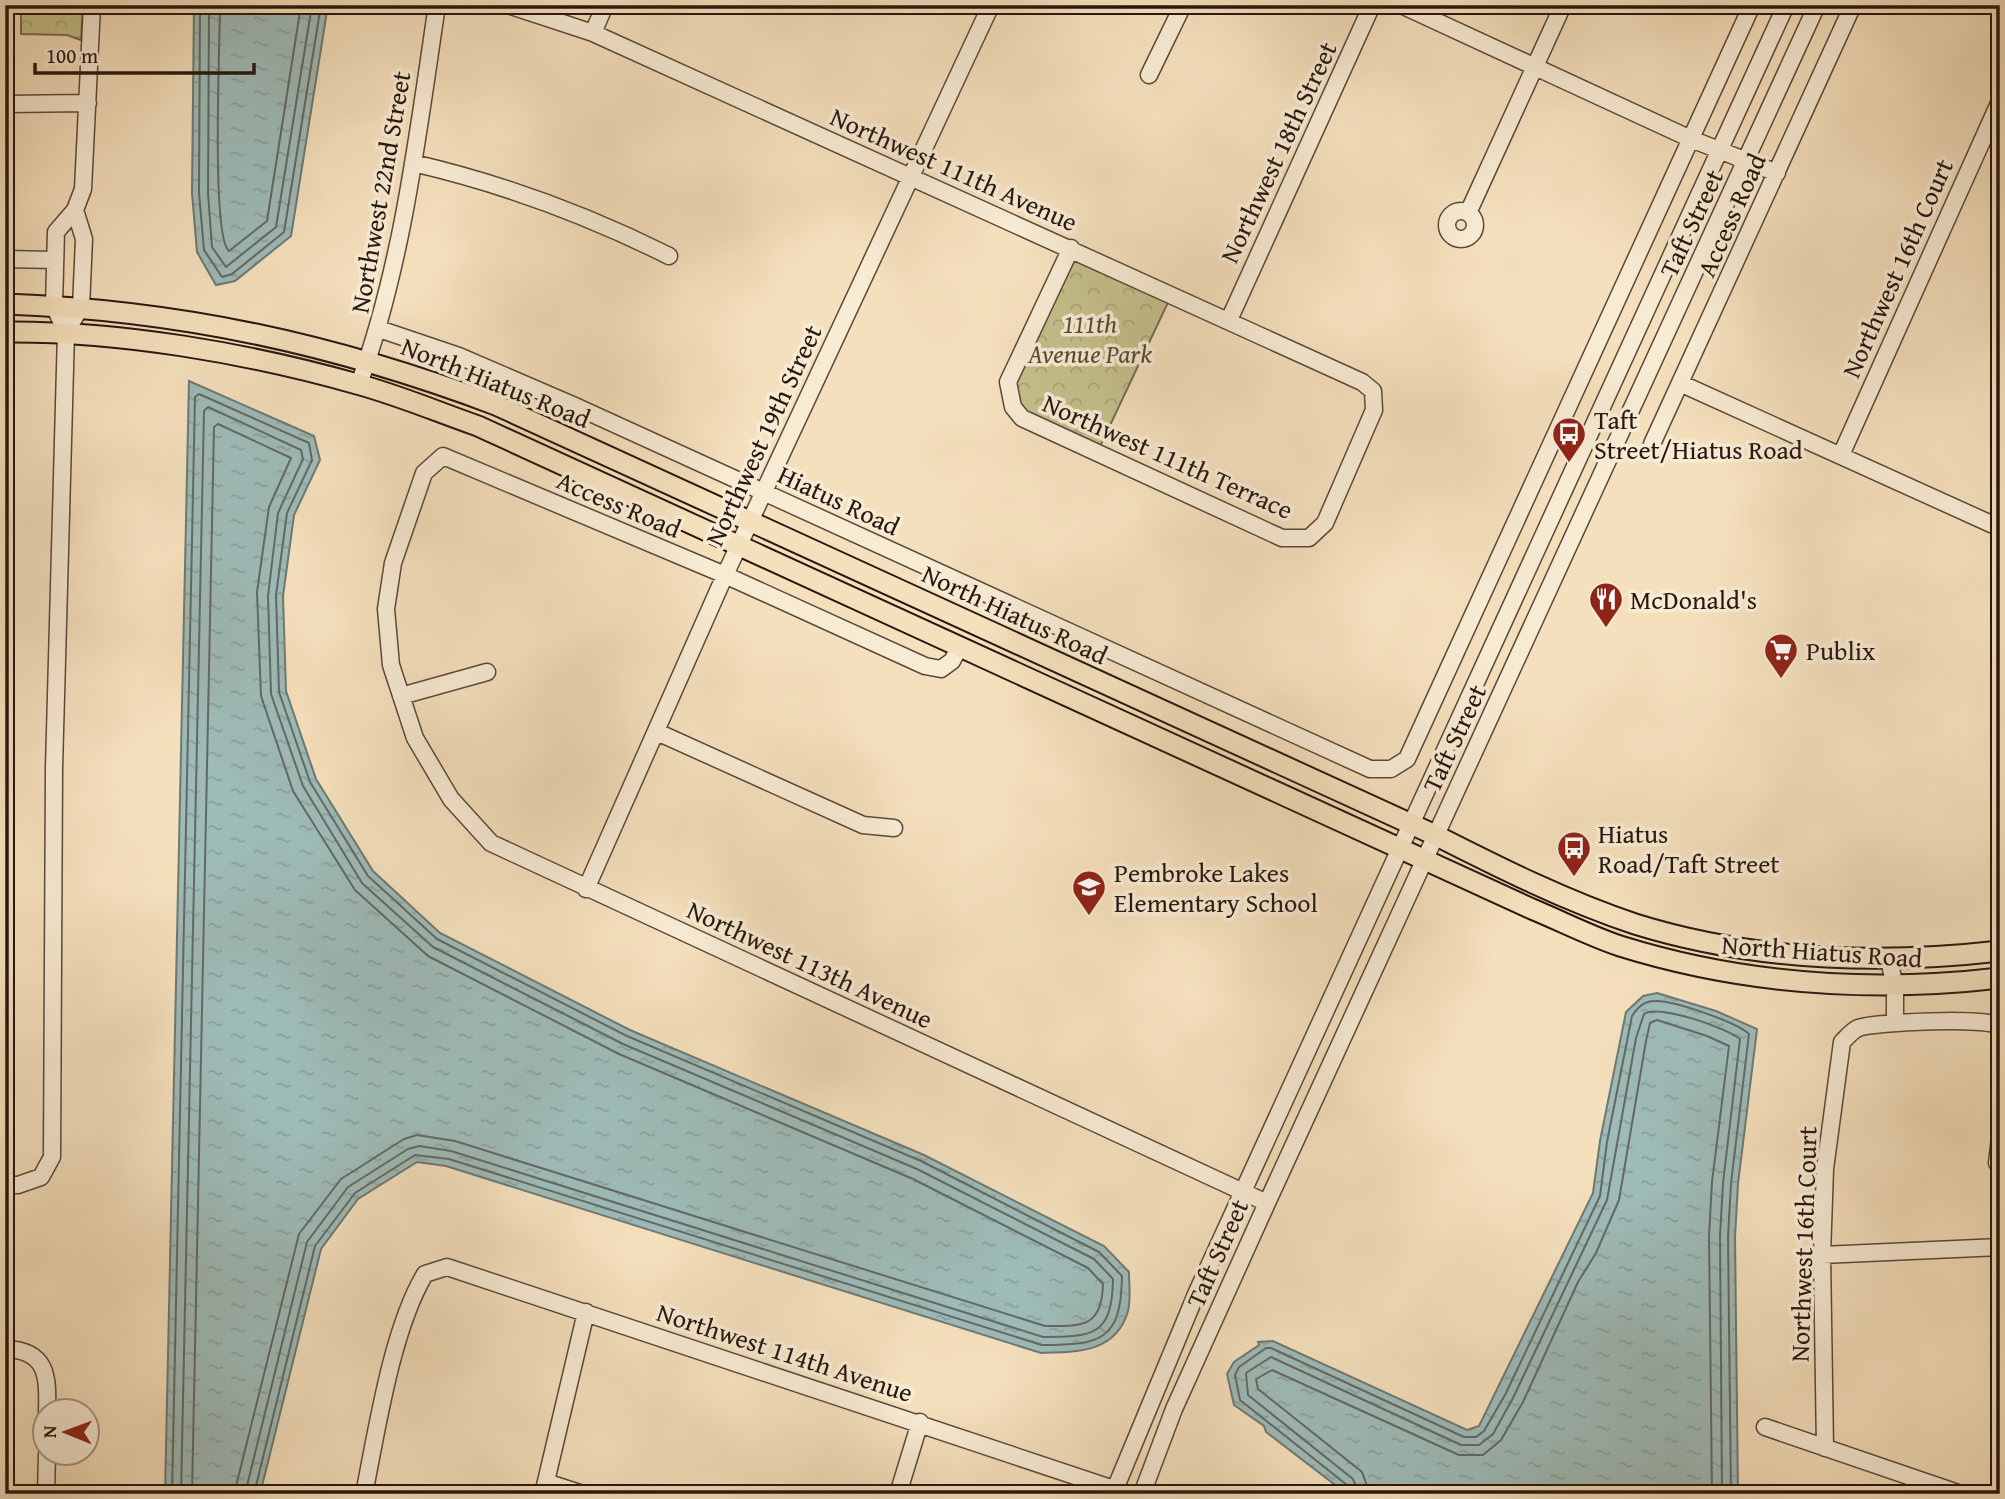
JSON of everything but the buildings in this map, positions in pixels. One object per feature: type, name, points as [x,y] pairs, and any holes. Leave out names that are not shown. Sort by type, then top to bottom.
[{"type":"main road","name":"North Hiatus Road","points":[[5,304],[81,307],[172,316],[299,342],[368,360],[496,405],[1435,835],[1550,891],[1635,923],[1720,946],[1795,957],[1889,960],[2000,951]]},
{"type":"main road","name":"North Hiatus Road","points":[[5,332],[66,332],[257,360],[359,384],[478,426],[1423,859],[1618,945],[1709,970],[1775,980],[1895,987],[2000,978]]},
{"type":"main road","points":[[1243,776],[1254,752]]},
{"type":"street","points":[[5,1185],[19,1185],[41,1177],[52,1157],[54,768],[66,332],[54,306],[54,260],[57,232],[75,210],[83,189],[92,5]]},
{"type":"street","name":"Northwest 22nd Street","points":[[359,384],[379,329],[413,163],[437,5]]},
{"type":"street","name":"Northwest 111th Avenue","points":[[509,5],[593,33],[1362,382],[1373,391],[1374,410],[1325,523],[1309,538]]},
{"type":"street","points":[[593,33],[604,5]]},
{"type":"street","name":"Northwest 19th Street","points":[[586,888],[725,575],[991,5]]},
{"type":"street","points":[[1149,75],[1183,5]]},
{"type":"street","name":"Northwest 18th Street","points":[[1229,320],[1372,5]]},
{"type":"street","points":[[1401,5],[1691,139],[1777,173]]},
{"type":"street","points":[[1468,213],[1563,5]]},
{"type":"street","name":"Taft Street","points":[[1391,769],[1407,759],[1752,5]]},
{"type":"street","name":"Taft Street","points":[[1119,1492],[1197,1292],[1242,1191],[1413,825],[1786,5]]},
{"type":"street","name":"Taft Street","points":[[1142,1494],[1174,1409],[1267,1203],[1817,5]]},
{"type":"street","name":"Access Road","points":[[1652,444],[1682,384],[1853,5]]},
{"type":"street","name":"Northwest 16th Court","points":[[1841,455],[2000,101]]},
{"type":"street","points":[[5,104],[88,103]]},
{"type":"street","points":[[413,163],[494,182],[603,223],[669,256]]},
{"type":"street","points":[[66,332],[81,307],[83,239],[75,210]]},
{"type":"street","name":"Northwest 111th Terrace","points":[[1071,248],[1008,382],[1013,407],[1022,418],[1282,538],[1309,538]]},
{"type":"street","points":[[5,259],[54,260]]},
{"type":"street","name":"Hiatus Road","points":[[379,329],[459,356],[1370,769],[1391,769]]},
{"type":"street","points":[[1682,384],[2000,528]]},
{"type":"street","name":"Access Road","points":[[401,696],[391,664],[386,608],[393,563],[424,473],[443,456],[725,575],[925,666],[941,669],[952,661],[960,646]]},
{"type":"street","points":[[1572,477],[1595,489]]},
{"type":"street","points":[[1506,620],[1530,632]]},
{"type":"street","points":[[401,696],[487,672]]},
{"type":"street","name":"Northwest 113th Avenue","points":[[401,696],[415,738],[451,799],[491,843],[1267,1203]]},
{"type":"street","points":[[657,732],[863,825],[894,828]]},
{"type":"street","points":[[1889,960],[1895,987],[1895,1023],[1979,1021],[2000,1026]]},
{"type":"street","name":"Northwest 16th Court","points":[[1825,1448],[1822,1255],[1825,1169],[1842,1042],[1860,1028],[1895,1023]]},
{"type":"street","points":[[1291,1087],[1316,1098]]},
{"type":"street","points":[[1997,1163],[2000,1138]]},
{"type":"street","points":[[1822,1255],[2000,1247]]},
{"type":"street","name":"Northwest 114th Avenue","points":[[364,1494],[376,1430],[410,1299],[425,1274],[447,1267],[920,1422],[1119,1492]]},
{"type":"street","points":[[583,1494],[544,1488],[586,1312]]},
{"type":"street","points":[[5,1349],[22,1350],[40,1361],[48,1377],[47,1398]]},
{"type":"street","points":[[898,1494],[920,1422]]},
{"type":"street","points":[[1765,1427],[1961,1494]]},
{"type":"street","points":[[46,1494],[47,1468]]},
{"type":"green space","points":[[21,5],[83,5],[81,40],[67,35],[21,34]]},
{"type":"green space","name":"111th Avenue Park","points":[[1071,248],[1172,294],[1097,453],[1022,418],[1008,382]]},
{"type":"water","points":[[194,5],[328,5],[291,236],[235,281],[216,285],[197,252],[192,193]]},
{"type":"water","points":[[189,381],[314,436],[320,460],[294,515],[283,596],[286,691],[316,779],[373,871],[440,933],[630,1030],[924,1155],[1104,1246],[1129,1272],[1128,1311],[1114,1335],[1094,1347],[1041,1353],[446,1166],[417,1162],[358,1199],[321,1249],[260,1494],[165,1494]]},
{"type":"water","points":[[1657,993],[1716,1011],[1757,1029],[1738,1184],[1735,1237],[1738,1494],[1347,1494],[1234,1405],[1227,1374],[1234,1362],[1259,1345],[1258,1342],[1273,1341],[1467,1430],[1479,1426],[1593,1193],[1600,1141],[1626,1012],[1643,996]]},
{"type":"place","name":"Taft Street/Hiatus Road","points":[[1569,464]]},
{"type":"place","name":"McDonald's","points":[[1606,629]]},
{"type":"place","name":"Publix","points":[[1781,680]]},
{"type":"place","name":"Hiatus Road/Taft Street","points":[[1574,878]]},
{"type":"place","name":"Pembroke Lakes Elementary School","points":[[1089,917]]}]
